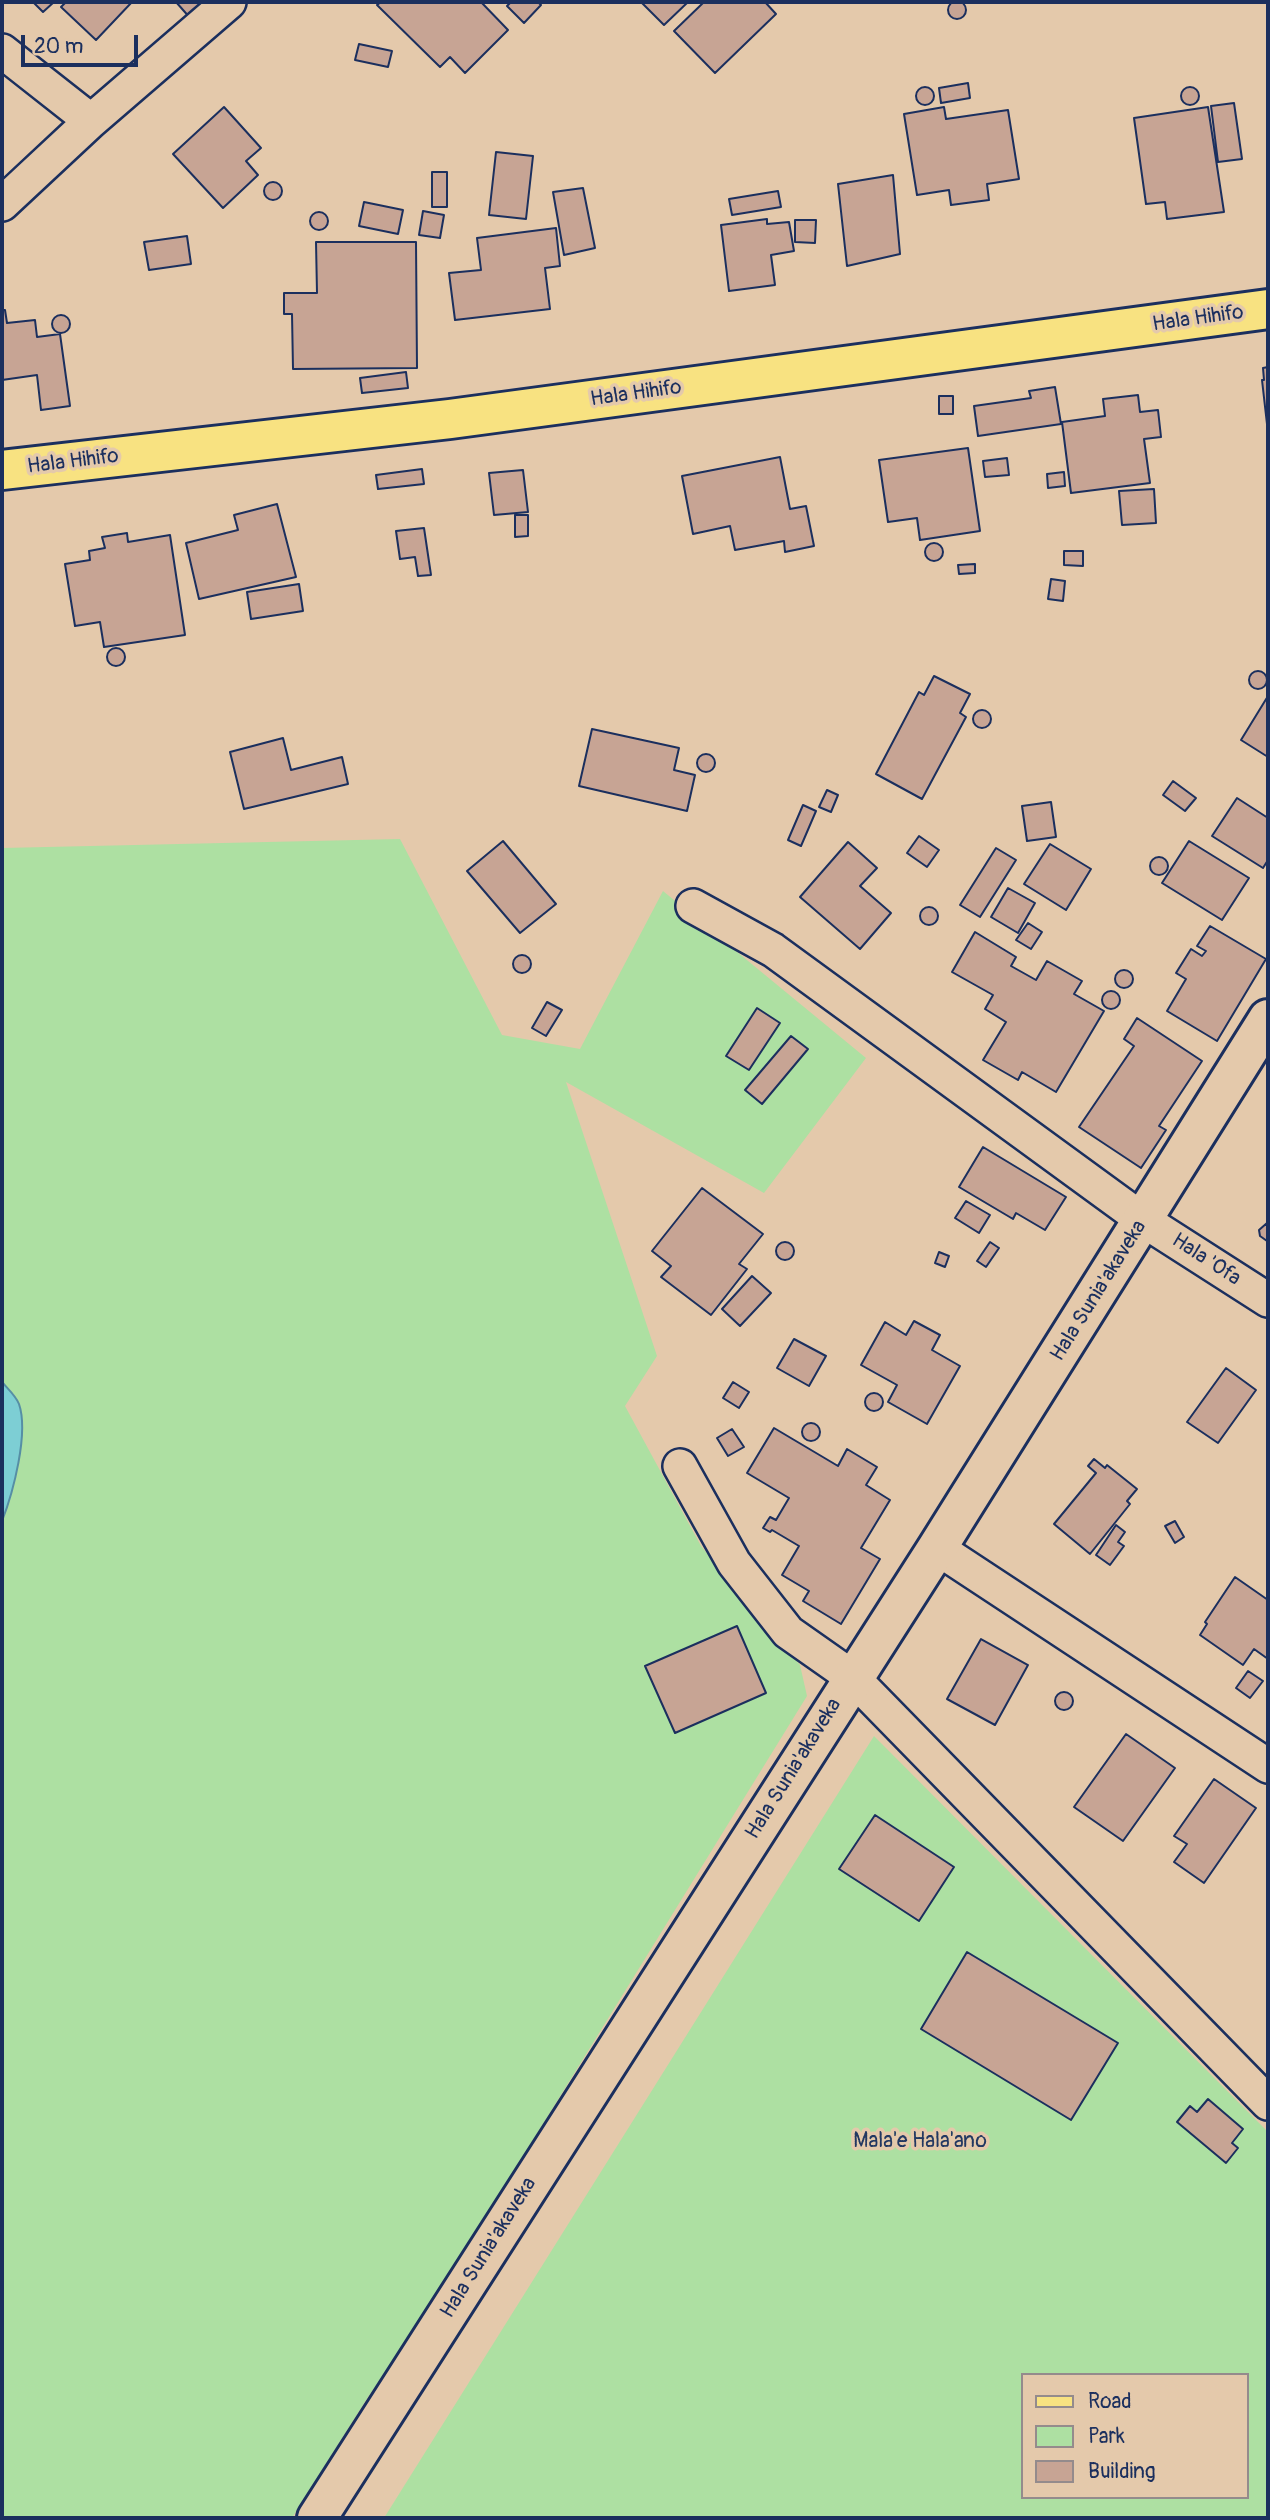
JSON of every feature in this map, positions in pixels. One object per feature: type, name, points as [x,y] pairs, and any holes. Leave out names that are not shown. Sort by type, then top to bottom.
[{"type":"main road","name":"Hala Hihifo","points":[[2,470],[450,419],[1268,309]]},
{"type":"street","points":[[2,204],[91,121],[229,2]]},
{"type":"street","points":[[2,51],[91,121]]},
{"type":"street","name":"Hala 'Ofa","points":[[693,905],[773,950],[1143,1220],[1268,1300]]},
{"type":"street","name":"Hala Sunia'akaveka","points":[[317,2518],[852,1677],[937,1548],[1268,1019]]},
{"type":"street","points":[[680,1466],[734,1563],[788,1632],[852,1677],[1268,2104]]},
{"type":"street","points":[[937,1548],[1268,1766]]},
{"type":"green space","points":[[400,839],[502,1035],[580,1049],[663,891],[866,1058],[764,1193],[566,1082],[657,1356],[625,1406],[701,1546],[800,1665],[807,1696],[419,2325],[368,2397],[292,2518],[2,2518],[2,1521],[15,1479],[21,1446],[22,1416],[14,1395],[2,1382],[2,848]]},
{"type":"green space","name":"Mala'e Hala'ano","points":[[874,1736],[1268,2132],[1268,2518],[384,2518]]},
{"type":"water","points":[[2,1382],[19,1404],[22,1431],[15,1479],[2,1521]]},
{"type":"building","points":[[957,1],[963,4],[966,10],[963,16],[957,19],[951,16],[948,10],[951,4]]},
{"type":"building","points":[[33,2],[54,2],[43,12]]},
{"type":"building","points":[[66,2],[132,2],[96,40],[61,7]]},
{"type":"building","points":[[176,2],[211,2],[191,19]]},
{"type":"building","points":[[381,2],[481,2],[508,30],[465,73],[450,57],[440,67],[377,5]]},
{"type":"building","points":[[511,2],[538,2],[541,5],[524,23],[507,6]]},
{"type":"building","points":[[641,2],[688,2],[664,25]]},
{"type":"building","points":[[704,2],[765,2],[776,14],[715,73],[674,31]]},
{"type":"building","points":[[359,44],[392,51],[388,67],[355,60]]},
{"type":"building","points":[[968,83],[970,98],[941,103],[939,88]]},
{"type":"building","points":[[925,87],[931,90],[934,96],[931,102],[925,105],[919,102],[916,96],[919,90]]},
{"type":"building","points":[[1190,87],[1196,90],[1199,96],[1196,102],[1190,105],[1184,102],[1181,96],[1184,90]]},
{"type":"building","points":[[1234,103],[1242,159],[1218,162],[1211,106]]},
{"type":"building","points":[[224,107],[261,148],[246,161],[258,175],[223,208],[173,154]]},
{"type":"building","points":[[944,107],[946,119],[1008,110],[1019,179],[987,184],[989,200],[951,205],[949,190],[917,195],[904,114]]},
{"type":"building","points":[[1208,107],[1224,212],[1167,219],[1165,202],[1146,204],[1134,118]]},
{"type":"building","points":[[496,152],[533,156],[526,219],[489,215]]},
{"type":"building","points":[[432,172],[447,172],[447,207],[432,207]]},
{"type":"building","points":[[893,175],[900,254],[847,266],[838,184]]},
{"type":"building","points":[[273,182],[279,185],[282,191],[279,197],[273,200],[267,197],[264,191],[267,185]]},
{"type":"building","points":[[583,188],[595,248],[564,255],[553,192]]},
{"type":"building","points":[[778,191],[781,207],[732,215],[729,199]]},
{"type":"building","points":[[364,202],[403,210],[398,234],[359,226]]},
{"type":"building","points":[[423,211],[444,215],[440,238],[419,235]]},
{"type":"building","points":[[319,212],[325,215],[328,221],[325,227],[319,230],[313,227],[310,221],[313,215]]},
{"type":"building","points":[[767,219],[767,224],[789,222],[794,251],[771,255],[775,285],[729,291],[721,225]]},
{"type":"building","points":[[795,220],[816,220],[815,243],[795,242]]},
{"type":"building","points":[[556,228],[560,266],[545,268],[550,309],[455,320],[449,273],[481,270],[477,238]]},
{"type":"building","points":[[187,236],[191,264],[149,270],[144,242]]},
{"type":"building","points":[[316,242],[416,242],[417,368],[293,369],[292,314],[284,314],[284,293],[317,293]]},
{"type":"building","points":[[2,310],[5,310],[7,323],[35,320],[37,337],[60,334],[70,406],[41,410],[37,375],[2,380]]},
{"type":"building","points":[[61,315],[67,318],[70,324],[67,330],[61,333],[55,330],[52,324],[55,318]]},
{"type":"building","points":[[1268,367],[1268,433],[1262,380],[1263,368]]},
{"type":"building","points":[[406,372],[408,388],[362,393],[360,378]]},
{"type":"building","points":[[1055,387],[1061,424],[978,436],[974,406],[1031,398],[1029,391]]},
{"type":"building","points":[[1138,395],[1140,412],[1158,410],[1161,437],[1144,439],[1150,483],[1071,493],[1062,422],[1105,416],[1103,399]]},
{"type":"building","points":[[939,396],[953,396],[953,414],[939,414]]},
{"type":"building","points":[[968,448],[980,531],[920,540],[917,518],[888,522],[879,460]]},
{"type":"building","points":[[780,457],[790,509],[806,506],[814,546],[785,552],[784,541],[735,550],[730,526],[693,534],[682,476]]},
{"type":"building","points":[[1007,458],[1009,475],[985,477],[983,461]]},
{"type":"building","points":[[422,469],[424,484],[378,489],[376,475]]},
{"type":"building","points":[[523,470],[528,512],[494,515],[489,473]]},
{"type":"building","points":[[1064,472],[1065,486],[1048,488],[1047,474]]},
{"type":"building","points":[[1154,489],[1156,523],[1122,525],[1119,491]]},
{"type":"building","points":[[277,504],[296,577],[199,599],[186,543],[238,530],[234,515]]},
{"type":"building","points":[[515,515],[528,515],[528,536],[515,537]]},
{"type":"building","points":[[424,528],[431,575],[418,576],[415,557],[400,559],[396,531]]},
{"type":"building","points":[[127,533],[128,542],[170,535],[185,635],[104,647],[100,622],[75,626],[65,564],[90,560],[89,551],[105,548],[102,537]]},
{"type":"building","points":[[934,543],[940,546],[943,552],[940,558],[934,561],[928,558],[925,552],[928,546]]},
{"type":"building","points":[[1064,551],[1083,551],[1083,566],[1064,565]]},
{"type":"building","points":[[975,564],[975,573],[959,574],[958,565]]},
{"type":"building","points":[[1051,579],[1065,581],[1063,601],[1048,599]]},
{"type":"building","points":[[299,584],[303,611],[251,619],[247,592]]},
{"type":"building","points":[[116,648],[122,651],[125,657],[122,663],[116,666],[110,663],[107,657],[110,651]]},
{"type":"building","points":[[1258,671],[1264,674],[1267,680],[1264,686],[1258,689],[1252,686],[1249,680],[1252,674]]},
{"type":"building","points":[[934,676],[970,694],[960,713],[966,717],[922,799],[876,774],[919,692],[924,695]]},
{"type":"building","points":[[1268,696],[1268,757],[1241,740]]},
{"type":"building","points":[[982,710],[988,713],[991,719],[988,725],[982,728],[976,725],[973,719],[976,713]]},
{"type":"building","points":[[592,729],[679,748],[674,770],[695,775],[687,811],[579,786]]},
{"type":"building","points":[[283,738],[291,770],[342,757],[348,784],[244,809],[230,752]]},
{"type":"building","points":[[706,754],[712,757],[715,763],[712,769],[706,772],[700,769],[697,763],[700,757]]},
{"type":"building","points":[[1173,781],[1196,798],[1185,811],[1163,795]]},
{"type":"building","points":[[827,790],[838,795],[831,812],[819,807]]},
{"type":"building","points":[[1237,798],[1268,818],[1268,860],[1263,868],[1212,836]]},
{"type":"building","points":[[1051,802],[1056,837],[1027,841],[1022,806]]},
{"type":"building","points":[[803,805],[816,811],[801,846],[788,840]]},
{"type":"building","points":[[919,836],[939,850],[927,867],[907,853]]},
{"type":"building","points":[[503,841],[556,904],[520,933],[467,871]]},
{"type":"building","points":[[1189,841],[1249,878],[1222,920],[1162,883]]},
{"type":"building","points":[[848,842],[877,868],[860,886],[891,913],[860,949],[800,897]]},
{"type":"building","points":[[1050,844],[1091,869],[1066,910],[1024,884]]},
{"type":"building","points":[[996,848],[1016,860],[980,917],[960,905]]},
{"type":"building","points":[[1159,857],[1165,860],[1168,866],[1165,872],[1159,875],[1153,872],[1150,866],[1153,860]]},
{"type":"building","points":[[1008,888],[1035,903],[1018,933],[991,917]]},
{"type":"building","points":[[929,907],[935,910],[938,916],[935,922],[929,925],[923,922],[920,916],[923,910]]},
{"type":"building","points":[[1028,923],[1042,932],[1031,949],[1016,940]]},
{"type":"building","points":[[1210,926],[1266,959],[1217,1041],[1167,1011],[1186,979],[1176,973],[1191,949],[1202,956],[1206,951],[1197,946]]},
{"type":"building","points":[[975,932],[1016,957],[1011,966],[1036,980],[1047,961],[1082,981],[1074,994],[1104,1011],[1056,1092],[1022,1072],[1018,1080],[983,1060],[1006,1022],[985,1009],[993,995],[952,972]]},
{"type":"building","points":[[522,955],[528,958],[531,964],[528,970],[522,973],[516,970],[513,964],[516,958]]},
{"type":"building","points":[[1124,970],[1130,973],[1133,979],[1130,985],[1124,988],[1118,985],[1115,979],[1118,973]]},
{"type":"building","points":[[1111,991],[1117,994],[1120,1000],[1117,1006],[1111,1009],[1105,1006],[1102,1000],[1105,994]]},
{"type":"building","points":[[547,1002],[562,1010],[546,1036],[532,1028]]},
{"type":"building","points":[[757,1008],[780,1023],[749,1070],[726,1056]]},
{"type":"building","points":[[1137,1018],[1202,1061],[1159,1126],[1166,1130],[1141,1168],[1079,1127],[1134,1046],[1124,1039]]},
{"type":"building","points":[[791,1036],[808,1049],[762,1104],[745,1090]]},
{"type":"building","points":[[983,1147],[1066,1197],[1045,1230],[1016,1213],[1013,1219],[959,1187]]},
{"type":"building","points":[[702,1188],[763,1234],[739,1264],[747,1269],[711,1315],[661,1277],[671,1266],[652,1251]]},
{"type":"building","points":[[966,1201],[990,1215],[979,1233],[955,1218]]},
{"type":"building","points":[[1267,1223],[1267,1241],[1260,1236],[1259,1230]]},
{"type":"building","points":[[785,1242],[791,1245],[794,1251],[791,1257],[785,1260],[779,1257],[776,1251],[779,1245]]},
{"type":"building","points":[[990,1242],[999,1248],[986,1267],[977,1261]]},
{"type":"building","points":[[939,1252],[949,1256],[945,1267],[935,1263]]},
{"type":"building","points":[[752,1276],[771,1293],[740,1326],[722,1309]]},
{"type":"building","points":[[914,1321],[940,1335],[932,1350],[960,1366],[927,1424],[888,1402],[897,1385],[861,1365],[885,1322],[906,1335]]},
{"type":"building","points":[[794,1339],[826,1356],[809,1386],[777,1368]]},
{"type":"building","points":[[1226,1368],[1256,1390],[1218,1443],[1187,1422]]},
{"type":"building","points":[[733,1382],[749,1392],[739,1408],[723,1398]]},
{"type":"building","points":[[874,1393],[880,1396],[883,1402],[880,1408],[874,1411],[868,1408],[865,1402],[868,1396]]},
{"type":"building","points":[[811,1423],[817,1426],[820,1432],[817,1438],[811,1441],[805,1438],[802,1432],[805,1426]]},
{"type":"building","points":[[774,1428],[838,1466],[847,1449],[877,1467],[866,1485],[890,1500],[861,1548],[880,1559],[841,1624],[803,1601],[809,1591],[782,1575],[799,1546],[772,1530],[770,1532],[763,1528],[770,1517],[776,1520],[789,1498],[747,1473]]},
{"type":"building","points":[[732,1429],[744,1447],[728,1456],[717,1438]]},
{"type":"building","points":[[1094,1459],[1105,1468],[1107,1465],[1137,1489],[1127,1501],[1130,1504],[1090,1554],[1054,1524],[1096,1473],[1088,1466]]},
{"type":"building","points":[[1175,1521],[1184,1537],[1175,1543],[1165,1526]]},
{"type":"building","points":[[1116,1525],[1125,1532],[1118,1542],[1124,1546],[1110,1565],[1096,1555]]},
{"type":"building","points":[[1235,1577],[1268,1600],[1268,1659],[1254,1649],[1243,1665],[1200,1635],[1207,1624],[1205,1622]]},
{"type":"building","points":[[737,1626],[766,1693],[675,1733],[645,1666]]},
{"type":"building","points":[[981,1639],[1028,1665],[995,1725],[947,1699]]},
{"type":"building","points":[[1248,1671],[1263,1681],[1250,1698],[1236,1688]]},
{"type":"building","points":[[1064,1692],[1070,1695],[1073,1701],[1070,1707],[1064,1710],[1058,1707],[1055,1701],[1058,1695]]},
{"type":"building","points":[[1126,1734],[1175,1768],[1123,1841],[1074,1807]]},
{"type":"building","points":[[1214,1779],[1256,1808],[1204,1883],[1174,1862],[1187,1844],[1174,1836]]},
{"type":"building","points":[[875,1815],[954,1867],[919,1921],[839,1869]]},
{"type":"building","points":[[967,1952],[1118,2043],[1071,2120],[921,2029]]},
{"type":"building","points":[[1208,2099],[1243,2129],[1232,2143],[1238,2148],[1226,2163],[1177,2122],[1190,2106],[1197,2112]]}]
